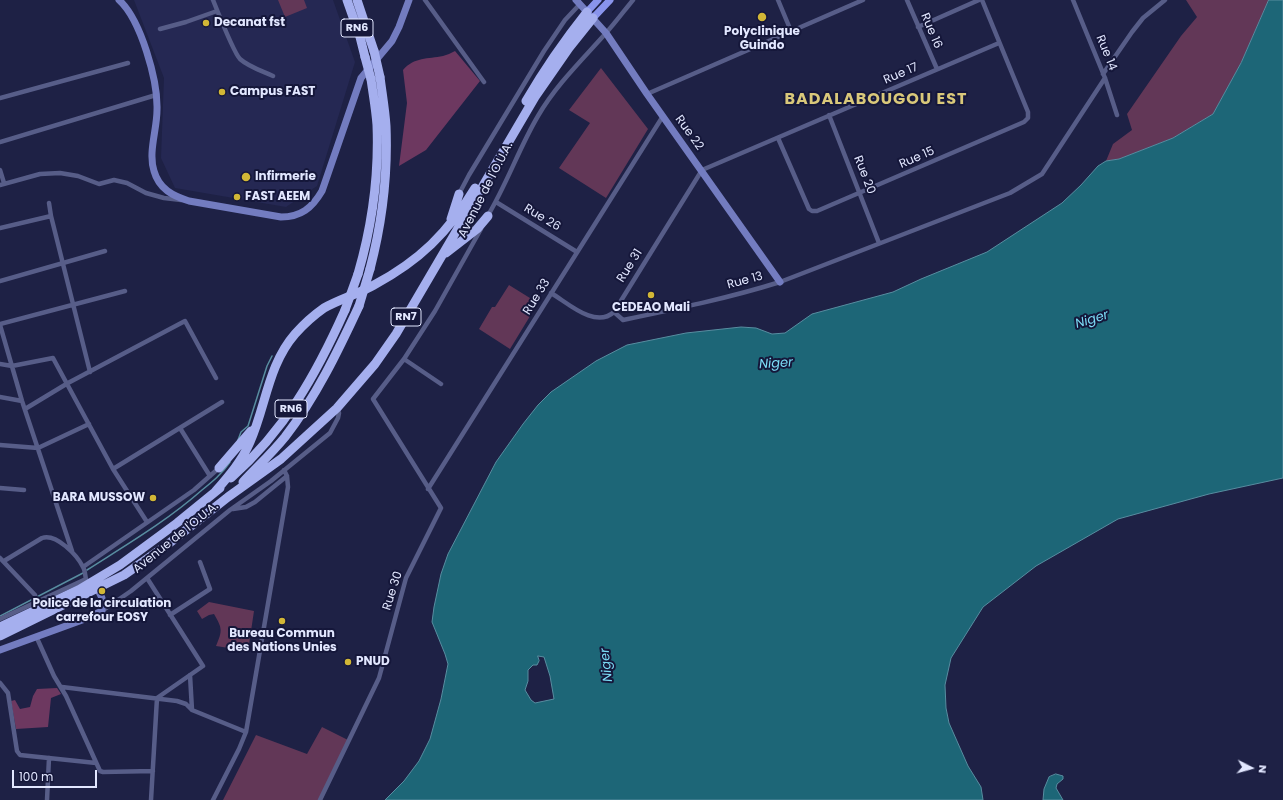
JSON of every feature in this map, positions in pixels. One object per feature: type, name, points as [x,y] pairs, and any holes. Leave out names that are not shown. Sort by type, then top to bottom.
[{"type":"highway","name":"RN6","points":[[228,497],[284,437],[306,407],[338,351],[359,306],[376,247],[383,202],[386,159],[386,124],[375,78],[365,57],[360,37],[347,0]]},
{"type":"highway","name":"RN6","points":[[215,492],[233,477],[268,442],[306,388],[322,360],[345,310],[366,247],[373,209],[377,161],[375,78],[374,51],[357,0]]},
{"type":"highway","name":"RN7","points":[[215,492],[244,454],[257,424],[270,378],[276,363],[298,331],[324,309],[374,285],[408,264],[422,254],[447,229],[468,199],[542,74],[562,44],[590,15]]},
{"type":"highway","name":"RN7","points":[[228,497],[281,459],[316,429],[337,408],[375,364],[396,334],[535,97],[590,15]]},
{"type":"highway","points":[[447,229],[459,194]]},
{"type":"highway","points":[[442,256],[477,229],[488,216]]},
{"type":"highway","points":[[219,468],[257,424]]},
{"type":"highway","name":"Avenue de l'O.U.A.","points":[[0,636],[92,583],[126,561],[177,524],[215,492]]},
{"type":"highway","name":"Avenue de l'O.U.A.","points":[[0,627],[92,583],[124,575],[143,563],[228,497]]},
{"type":"main road","name":"RN7","points":[[590,15],[598,0]]},
{"type":"main road","name":"RN7","points":[[590,15],[610,0]]},
{"type":"street","points":[[119,0],[135,22],[152,68],[157,110],[152,154],[153,170],[156,178],[168,192],[189,201]]},
{"type":"street","points":[[213,0],[238,57],[246,64],[273,76]]},
{"type":"street","points":[[0,170],[2,184],[40,174],[60,173],[78,176],[99,184],[114,180],[128,184],[146,193],[164,198],[281,217],[290,217],[308,209],[316,202],[329,174],[361,78],[392,41],[409,0]]},
{"type":"street","points":[[425,0],[484,82]]},
{"type":"street","name":"Avenue de l'O.U.A.","points":[[373,400],[404,359],[435,311],[496,202],[538,116],[553,93],[633,0]]},
{"type":"street","points":[[778,0],[791,31]]},
{"type":"street","points":[[647,94],[863,0]]},
{"type":"street","name":"Rue 16","points":[[907,0],[937,69]]},
{"type":"street","points":[[918,26],[980,0],[998,43]]},
{"type":"street","name":"Rue 14","points":[[1073,0],[1104,76],[1117,115]]},
{"type":"street","name":"Rue 13","points":[[614,312],[623,320],[754,291],[1010,193],[1042,174],[1132,32],[1143,18],[1165,0]]},
{"type":"street","name":"Rue 22","points":[[577,1],[606,33],[647,94],[780,282]]},
{"type":"street","name":"Avenue de l'O.U.A.","points":[[459,194],[544,51],[577,1]]},
{"type":"street","points":[[160,28],[186,22],[217,11]]},
{"type":"street","name":"Rue 17","points":[[702,170],[998,43]]},
{"type":"street","name":"Rue 15","points":[[778,138],[808,209],[817,211],[860,193],[1024,122],[1028,118],[1028,112],[998,43]]},
{"type":"street","points":[[0,98],[128,63]]},
{"type":"street","points":[[0,142],[156,96]]},
{"type":"street","name":"Rue 20","points":[[830,115],[879,243]]},
{"type":"street","name":"Rue 33","points":[[428,489],[663,116]]},
{"type":"street","name":"Rue 31","points":[[614,312],[702,170]]},
{"type":"street","name":"Rue 26","points":[[496,202],[578,252]]},
{"type":"street","points":[[49,203],[90,372]]},
{"type":"street","points":[[0,228],[51,216]]},
{"type":"street","points":[[0,281],[105,251]]},
{"type":"street","points":[[102,611],[102,598],[72,551],[22,401],[0,325],[125,291]]},
{"type":"street","points":[[551,293],[588,316],[598,319],[609,316],[614,312]]},
{"type":"street","points":[[25,409],[68,383],[184,321],[216,378]]},
{"type":"street","points":[[0,364],[12,366],[53,358],[68,383],[113,469],[147,522]]},
{"type":"street","points":[[404,359],[441,384]]},
{"type":"street","points":[[0,397],[22,401]]},
{"type":"street","name":"Rue 30","points":[[320,800],[379,678],[406,578],[441,508],[373,400]]},
{"type":"street","points":[[113,469],[222,402]]},
{"type":"street","name":"Avenue de l'O.U.A.","points":[[0,650],[85,619],[102,611],[131,591],[230,510],[284,470],[330,432],[338,418],[339,413],[337,408]]},
{"type":"street","points":[[0,445],[38,448],[89,424]]},
{"type":"street","points":[[180,428],[210,476]]},
{"type":"street","points":[[83,567],[194,490],[219,468]]},
{"type":"street","points":[[213,800],[246,732],[288,487],[287,476],[284,470]]},
{"type":"street","points":[[230,510],[255,502],[287,476]]},
{"type":"street","points":[[0,488],[24,490]]},
{"type":"street","points":[[36,602],[35,595],[2,560],[46,536],[52,537],[72,551]]},
{"type":"street","points":[[170,615],[210,589],[200,562]]},
{"type":"street","points":[[147,578],[203,666],[157,698]]},
{"type":"street","name":"Avenue de l'O.U.A.","points":[[0,619],[36,602],[92,583]]},
{"type":"street","points":[[36,636],[54,676],[62,687],[100,771],[153,771]]},
{"type":"street","points":[[190,675],[192,710]]},
{"type":"street","points":[[0,683],[8,693],[16,751],[20,755],[96,763]]},
{"type":"street","points":[[62,687],[177,701],[186,704],[192,710],[246,732]]},
{"type":"street","points":[[151,800],[157,698]]},
{"type":"street","points":[[46,800],[49,758]]},
{"type":"shaded area","points":[[134,0],[333,0],[355,62],[317,186],[286,207],[175,188],[161,158],[164,78]]},
{"type":"shaded area","points":[[278,0],[304,0],[307,8],[285,17]]},
{"type":"shaded area","points":[[1186,0],[1269,0],[1241,63],[1213,114],[1173,138],[1119,159],[1106,161],[1113,144],[1132,130],[1127,114],[1181,36],[1197,17]]},
{"type":"shaded area","points":[[455,51],[480,81],[426,150],[399,166],[407,103],[403,70],[407,66],[417,61],[448,55]]},
{"type":"shaded area","points":[[601,68],[648,129],[606,198],[559,168],[590,123],[569,110]]},
{"type":"shaded area","points":[[509,285],[538,303],[510,349],[479,329],[492,307],[495,307]]},
{"type":"shaded area","points":[[209,602],[254,611],[248,651],[216,646],[221,633],[217,619],[214,614],[202,619],[197,611]]},
{"type":"shaded area","points":[[57,688],[61,694],[51,698],[48,727],[16,729],[11,701],[15,700],[20,709],[30,707],[37,689]]},
{"type":"shaded area","points":[[322,727],[350,741],[322,800],[223,800],[256,735],[307,754]]},
{"type":"water","name":"Niger","points":[[1269,0],[1283,0],[1283,478],[1209,494],[1118,519],[1036,566],[983,607],[951,658],[945,685],[946,708],[949,723],[968,766],[981,787],[983,800],[385,800],[404,781],[419,761],[430,739],[441,699],[448,664],[432,622],[441,574],[448,554],[496,462],[523,424],[538,405],[551,392],[596,361],[627,345],[686,333],[741,327],[756,328],[772,334],[785,333],[812,314],[893,292],[987,252],[1062,203],[1098,166],[1106,161],[1119,159],[1173,138],[1213,114],[1241,63]],"holes":[[[538,656],[544,657],[550,676],[554,699],[535,703],[531,700],[525,690],[528,681],[528,670],[533,665],[537,665],[539,661]]]},
{"type":"water","points":[[1056,774],[1063,776],[1063,779],[1057,784],[1056,788],[1063,800],[1043,800],[1044,789],[1049,777]]},
{"type":"waterway","points":[[238,440],[241,432],[248,426],[267,366],[272,356]]},
{"type":"waterway","points":[[87,570],[175,512],[213,481],[230,462]]},
{"type":"waterway","points":[[0,616],[83,573]]},
{"type":"place","name":"Polyclinique Guindo","points":[[762,17]]},
{"type":"place","name":"Decanat fst","points":[[206,23]]},
{"type":"place","name":"Campus FAST","points":[[222,92]]},
{"type":"place","name":"Infirmerie","points":[[246,177]]},
{"type":"place","name":"FAST AEEM","points":[[237,197]]},
{"type":"place","name":"CEDEAO Mali","points":[[651,295]]},
{"type":"place","name":"BARA MUSSOW","points":[[153,498]]},
{"type":"place","name":"Police de la circulation carrefour EOSY","points":[[102,591]]},
{"type":"place","name":"Bureau Commun des Nations Unies","points":[[282,621]]},
{"type":"place","name":"PNUD","points":[[348,662]]},
{"type":"district","name":"BADALABOUGOU EST","points":[[876,100]]}]
